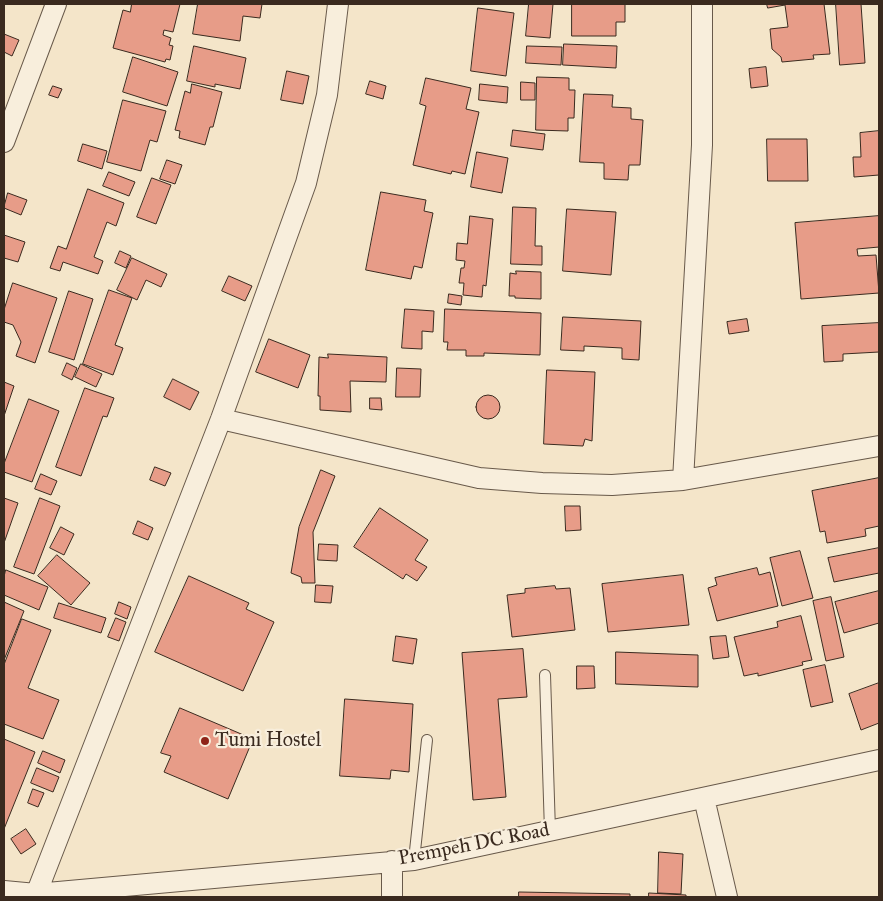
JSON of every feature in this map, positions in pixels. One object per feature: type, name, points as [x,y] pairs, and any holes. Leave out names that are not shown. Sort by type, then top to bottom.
[{"type":"street","points":[[4,142],[56,4]]},
{"type":"street","points":[[35,895],[221,419],[306,183],[327,95],[338,4]]},
{"type":"street","points":[[683,480],[702,145],[702,4]]},
{"type":"street","points":[[221,419],[479,478],[612,485],[683,480],[879,446]]},
{"type":"street","name":"Prempeh DC Road","points":[[4,891],[35,895],[392,860],[414,860],[879,760]]},
{"type":"street","points":[[704,798],[727,897]]},
{"type":"street","points":[[392,860],[392,897]]},
{"type":"lane","points":[[545,675],[550,831]]},
{"type":"lane","points":[[414,860],[427,740]]},
{"type":"building","points":[[132,4],[180,4],[173,32],[164,30],[163,35],[171,38],[169,45],[173,46],[170,60],[166,59],[165,62],[113,48],[123,10],[130,12]]},
{"type":"building","points":[[198,4],[262,4],[260,18],[243,16],[240,41],[193,34]]},
{"type":"building","points":[[529,4],[553,4],[550,38],[526,36]]},
{"type":"building","points":[[572,4],[625,4],[625,22],[616,22],[616,36],[572,36]]},
{"type":"building","points":[[767,4],[824,4],[830,54],[813,55],[814,59],[782,62],[781,57],[772,49],[770,29],[788,27],[785,5],[768,8]]},
{"type":"building","points":[[836,4],[861,4],[865,63],[840,65]]},
{"type":"building","points":[[478,8],[514,13],[506,76],[471,71]]},
{"type":"building","points":[[4,34],[19,40],[12,56],[4,52]]},
{"type":"building","points":[[564,44],[617,46],[616,68],[563,65]]},
{"type":"building","points":[[194,46],[246,58],[240,89],[215,84],[215,87],[187,81]]},
{"type":"building","points":[[527,46],[562,47],[561,65],[526,63]]},
{"type":"building","points":[[133,57],[178,72],[167,106],[123,92]]},
{"type":"building","points":[[766,67],[768,86],[751,88],[749,69]]},
{"type":"building","points":[[287,71],[309,76],[303,104],[281,100]]},
{"type":"building","points":[[537,77],[569,78],[569,90],[575,90],[574,118],[568,118],[568,131],[536,130]]},
{"type":"building","points":[[426,78],[471,88],[466,109],[479,112],[465,174],[452,171],[451,174],[413,165],[426,106],[420,104]]},
{"type":"building","points":[[370,81],[386,86],[383,99],[366,94]]},
{"type":"building","points":[[521,82],[535,83],[535,100],[521,100]]},
{"type":"building","points":[[192,84],[222,92],[213,127],[210,127],[205,145],[179,138],[180,131],[175,130],[185,91],[190,93]]},
{"type":"building","points":[[480,84],[508,87],[507,103],[479,100]]},
{"type":"building","points":[[53,86],[62,89],[58,98],[49,95]]},
{"type":"building","points":[[584,94],[613,95],[612,107],[631,108],[631,119],[643,120],[640,165],[629,165],[628,180],[604,179],[604,163],[580,162]]},
{"type":"building","points":[[123,100],[166,111],[157,142],[150,140],[141,171],[107,162]]},
{"type":"building","points":[[513,130],[545,134],[543,150],[511,146]]},
{"type":"building","points":[[879,131],[879,175],[854,177],[853,157],[861,157],[860,133]]},
{"type":"building","points":[[767,139],[807,139],[808,181],[768,181]]},
{"type":"building","points":[[83,144],[107,151],[102,169],[78,161]]},
{"type":"building","points":[[477,152],[508,158],[502,193],[471,187]]},
{"type":"building","points":[[167,160],[182,165],[175,184],[160,179]]},
{"type":"building","points":[[109,172],[135,182],[129,196],[103,186]]},
{"type":"building","points":[[152,178],[171,185],[156,224],[137,217]]},
{"type":"building","points":[[88,189],[124,203],[116,226],[107,222],[94,257],[103,261],[98,274],[63,262],[60,271],[50,268],[58,246],[66,249]]},
{"type":"building","points":[[381,192],[426,200],[424,211],[433,213],[422,268],[414,266],[411,279],[366,270]]},
{"type":"building","points":[[8,193],[27,200],[21,215],[4,208]]},
{"type":"building","points":[[513,207],[536,208],[535,246],[542,246],[542,265],[511,264]]},
{"type":"building","points":[[567,209],[616,212],[611,275],[563,271]]},
{"type":"building","points":[[470,216],[493,219],[486,286],[483,285],[482,297],[463,295],[464,283],[459,283],[461,268],[464,268],[465,261],[456,260],[457,243],[467,244]]},
{"type":"building","points":[[879,216],[879,247],[857,249],[858,256],[876,255],[879,293],[801,299],[795,223]]},
{"type":"building","points":[[4,235],[25,242],[18,262],[4,258]]},
{"type":"building","points":[[120,251],[131,256],[126,268],[115,263]]},
{"type":"building","points":[[132,258],[167,274],[161,287],[146,280],[137,300],[117,290]]},
{"type":"building","points":[[516,271],[541,272],[541,299],[509,296],[510,273],[516,274]]},
{"type":"building","points":[[229,276],[252,286],[245,301],[222,291]]},
{"type":"building","points":[[13,283],[57,298],[35,363],[16,356],[21,342],[13,325],[4,322],[4,310]]},
{"type":"building","points":[[109,290],[132,298],[115,345],[123,348],[113,375],[83,364]]},
{"type":"building","points":[[69,291],[93,299],[74,360],[49,352]]},
{"type":"building","points":[[449,294],[462,296],[461,305],[448,303]]},
{"type":"building","points":[[405,309],[434,311],[433,332],[422,331],[422,349],[402,348]]},
{"type":"building","points":[[445,309],[541,313],[540,355],[484,353],[484,356],[466,356],[466,350],[447,350],[448,342],[444,342]]},
{"type":"building","points":[[563,317],[641,321],[639,360],[622,359],[622,348],[584,346],[584,351],[561,350]]},
{"type":"building","points":[[747,319],[749,331],[729,334],[727,322]]},
{"type":"building","points":[[879,323],[879,352],[843,354],[843,361],[824,362],[822,326]]},
{"type":"building","points":[[269,339],[310,355],[298,388],[256,372]]},
{"type":"building","points":[[328,354],[387,357],[386,382],[350,381],[351,412],[320,410],[320,396],[318,396],[319,357],[328,358]]},
{"type":"building","points":[[67,363],[77,368],[72,380],[62,375]]},
{"type":"building","points":[[81,364],[102,374],[96,387],[75,377]]},
{"type":"building","points":[[397,368],[421,369],[420,397],[396,397]]},
{"type":"building","points":[[547,370],[595,372],[592,441],[585,439],[583,446],[544,444]]},
{"type":"building","points":[[173,379],[199,392],[190,410],[164,397]]},
{"type":"building","points":[[4,382],[14,386],[4,416]]},
{"type":"building","points":[[85,388],[114,398],[107,417],[103,416],[81,476],[56,467]]},
{"type":"building","points":[[488,395],[497,398],[500,407],[497,416],[488,419],[479,416],[476,407],[479,398]]},
{"type":"building","points":[[370,398],[381,398],[382,410],[370,409]]},
{"type":"building","points":[[29,399],[59,411],[32,482],[4,472],[4,464]]},
{"type":"building","points":[[155,467],[171,473],[165,486],[150,480]]},
{"type":"building","points":[[321,470],[335,476],[313,532],[315,583],[302,583],[301,577],[291,573],[299,527]]},
{"type":"building","points":[[41,474],[57,481],[51,495],[35,489]]},
{"type":"building","points":[[879,478],[879,526],[865,529],[866,536],[827,543],[825,531],[820,532],[812,491]]},
{"type":"building","points":[[4,498],[18,503],[4,543]]},
{"type":"building","points":[[40,498],[60,506],[34,574],[14,567]]},
{"type":"building","points":[[565,506],[580,506],[581,530],[566,531]]},
{"type":"building","points":[[380,508],[428,540],[415,560],[427,567],[417,581],[406,574],[403,579],[354,547]]},
{"type":"building","points":[[138,521],[153,528],[148,540],[133,534]]},
{"type":"building","points":[[61,527],[74,534],[64,555],[50,548]]},
{"type":"building","points":[[319,544],[338,545],[337,561],[318,560]]},
{"type":"building","points":[[879,548],[879,573],[834,582],[828,558]]},
{"type":"building","points":[[800,551],[813,598],[782,606],[770,558]]},
{"type":"building","points":[[57,555],[90,583],[71,605],[38,576]]},
{"type":"building","points":[[757,568],[759,575],[770,572],[778,606],[717,621],[708,588],[717,585],[715,578]]},
{"type":"building","points":[[6,570],[48,587],[39,610],[4,595]]},
{"type":"building","points":[[683,575],[689,625],[608,632],[602,584]]},
{"type":"building","points":[[189,576],[249,603],[246,609],[274,622],[243,691],[155,652]]},
{"type":"building","points":[[316,585],[333,586],[331,603],[315,602]]},
{"type":"building","points":[[555,586],[556,589],[570,588],[575,630],[512,637],[507,595],[525,593],[525,589]]},
{"type":"building","points":[[879,591],[879,623],[844,633],[835,602]]},
{"type":"building","points":[[831,597],[844,657],[826,661],[813,601]]},
{"type":"building","points":[[4,602],[24,611],[4,660]]},
{"type":"building","points":[[119,602],[131,607],[127,619],[115,614]]},
{"type":"building","points":[[59,603],[106,618],[101,633],[54,618]]},
{"type":"building","points":[[801,616],[812,660],[802,662],[803,665],[758,676],[758,673],[744,676],[734,637],[778,627],[777,622]]},
{"type":"building","points":[[116,618],[126,622],[119,641],[108,637]]},
{"type":"building","points":[[22,619],[51,630],[28,688],[59,700],[43,739],[4,724],[4,665]]},
{"type":"building","points":[[396,636],[417,639],[413,664],[393,661]]},
{"type":"building","points":[[726,636],[729,657],[713,659],[710,637]]},
{"type":"building","points":[[523,649],[527,697],[498,699],[506,797],[473,800],[462,653]]},
{"type":"building","points":[[616,652],[698,655],[698,687],[616,684]]},
{"type":"building","points":[[825,665],[833,702],[811,707],[803,670]]},
{"type":"building","points":[[577,666],[594,666],[595,688],[577,689]]},
{"type":"building","points":[[879,683],[879,723],[861,730],[849,694]]},
{"type":"building","points":[[345,699],[413,704],[409,772],[391,770],[390,779],[340,776]]},
{"type":"building","points":[[180,708],[253,739],[228,799],[164,772],[171,756],[161,753]]},
{"type":"building","points":[[4,739],[35,752],[4,829]]},
{"type":"building","points":[[43,751],[65,760],[60,773],[38,763]]},
{"type":"building","points":[[37,768],[59,777],[53,792],[31,783]]},
{"type":"building","points":[[33,789],[44,793],[38,807],[28,803]]},
{"type":"building","points":[[26,829],[36,844],[21,854],[11,839]]},
{"type":"building","points":[[659,852],[683,854],[681,894],[658,893]]},
{"type":"building","points":[[519,892],[630,894],[630,897],[519,897]]},
{"type":"building","points":[[649,893],[686,895],[686,897],[649,897]]},
{"type":"place","name":"Tumi Hostel","points":[[205,741]]}]
